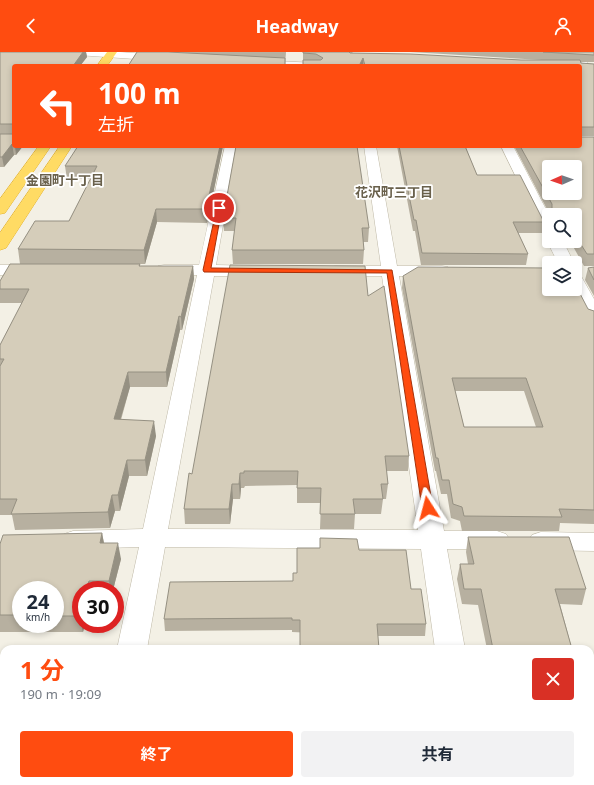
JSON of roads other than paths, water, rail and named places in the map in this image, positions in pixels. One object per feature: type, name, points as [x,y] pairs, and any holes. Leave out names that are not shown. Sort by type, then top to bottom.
[{"type":"highway","points":[[103,64],[111,53]]},
{"type":"highway","points":[[119,64],[126,54]]},
{"type":"highway","points":[[0,210],[44,148]]},
{"type":"highway","points":[[0,245],[65,148]]},
{"type":"street","points":[[77,52],[171,58]]},
{"type":"street","points":[[572,52],[590,69]]},
{"type":"street","points":[[248,62],[282,64]]},
{"type":"street","points":[[582,80],[594,81]]},
{"type":"street","points":[[133,645],[231,148]]},
{"type":"street","points":[[370,148],[449,645]]},
{"type":"street","points":[[508,148],[542,215]]},
{"type":"street","points":[[0,270],[56,270]]},
{"type":"street","points":[[151,270],[278,271]]},
{"type":"street","points":[[318,271],[462,271]]},
{"type":"street","points":[[582,282],[594,316]]},
{"type":"street","points":[[46,540],[155,538],[433,539],[594,542]]},
{"type":"district","name":"金園町十丁目","points":[[65,180]]},
{"type":"district","name":"花沢町三丁目","points":[[394,192]]}]
